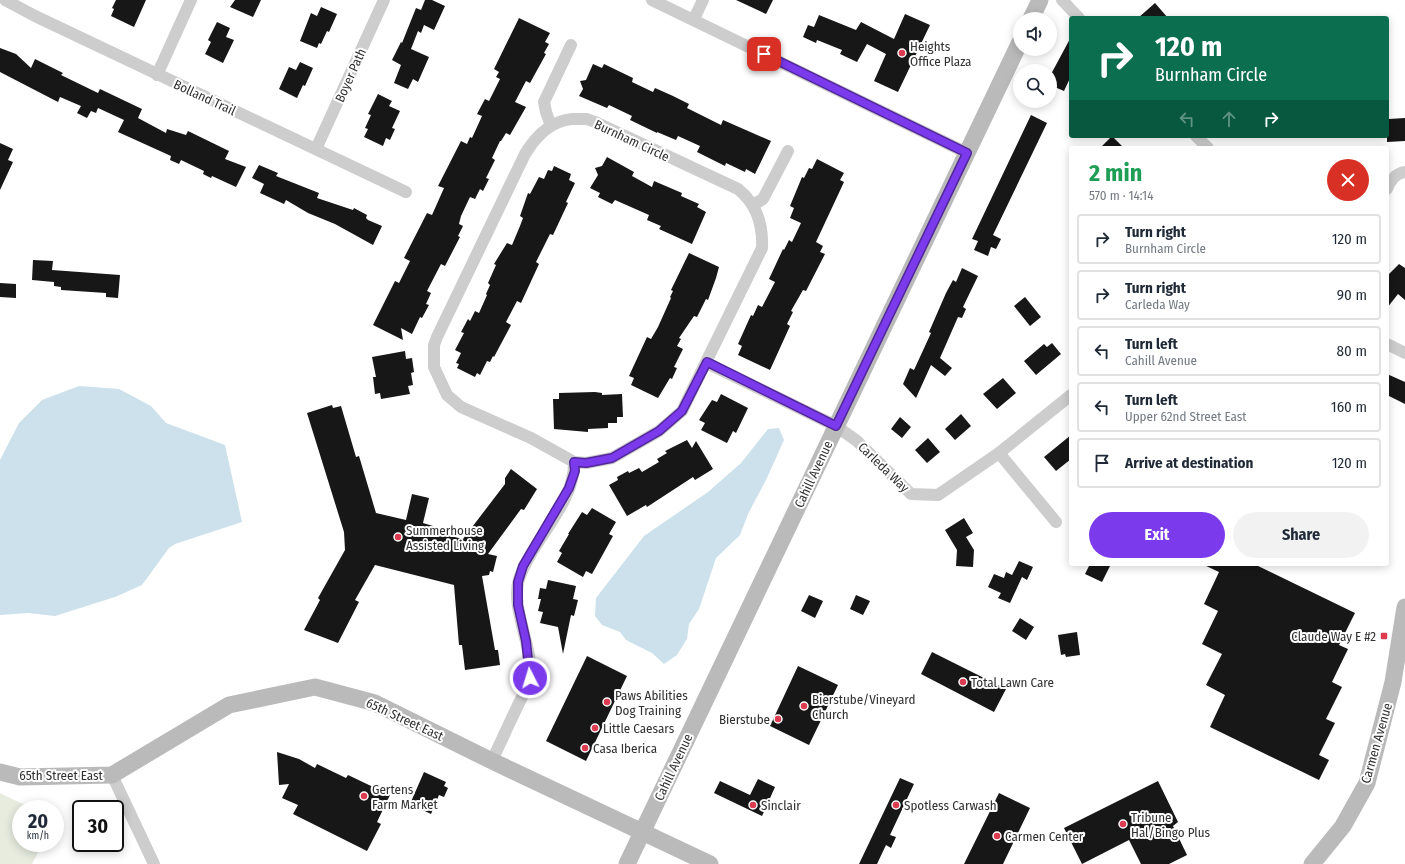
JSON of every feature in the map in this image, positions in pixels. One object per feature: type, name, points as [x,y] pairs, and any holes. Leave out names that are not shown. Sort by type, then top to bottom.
[{"type":"street","name":"Bolland Trail","points":[[5,0],[157,75],[406,192]]},
{"type":"street","points":[[157,75],[191,0]]},
{"type":"street","name":"Boyer Path","points":[[316,149],[384,0]]},
{"type":"street","points":[[652,0],[694,19],[967,153]]},
{"type":"street","points":[[694,19],[703,0]]},
{"type":"street","points":[[1034,12],[1040,0]]},
{"type":"street","points":[[1062,0],[1077,16]]},
{"type":"street","points":[[551,126],[544,102],[571,45]]},
{"type":"street","name":"Cahill Avenue","points":[[627,864],[1013,56]]},
{"type":"street","name":"Burnham Circle","points":[[572,119],[595,122],[738,189],[748,197],[753,205],[758,217],[762,235],[762,248],[682,411],[664,427],[612,458],[586,463],[574,462],[531,438],[461,407],[447,395],[434,367],[434,345],[437,337],[517,169],[533,141],[551,126],[561,120],[572,119]]},
{"type":"street","points":[[1198,138],[1206,146]]},
{"type":"street","points":[[753,205],[763,199],[788,151]]},
{"type":"street","points":[[1389,182],[1401,172],[1405,172]]},
{"type":"street","points":[[1389,345],[1405,353]]},
{"type":"street","name":"Carleda Way","points":[[707,362],[836,426],[857,441],[911,494],[938,495],[999,453],[1069,396]]},
{"type":"street","points":[[999,453],[1056,522]]},
{"type":"street","points":[[492,761],[530,678],[526,641],[518,605],[518,582],[523,566],[569,488],[575,471],[574,462]]},
{"type":"street","name":"Carmen Avenue","points":[[1312,864],[1343,826],[1366,783],[1399,683],[1405,607]]},
{"type":"street","name":"65th Street East","points":[[0,772],[20,777],[112,775],[229,705],[314,687],[375,703],[492,761],[710,864]]},
{"type":"street","points":[[112,775],[154,864]]},
{"type":"shaded area","points":[[0,793],[14,800],[12,800],[12,852],[38,852],[32,864],[0,864]]},
{"type":"water","points":[[79,386],[119,389],[151,406],[166,423],[225,445],[242,522],[175,544],[169,548],[142,585],[115,597],[55,616],[28,613],[0,615],[0,460],[19,423],[42,400]]},
{"type":"water","points":[[779,428],[784,440],[767,478],[748,514],[740,535],[716,558],[699,609],[689,624],[687,639],[677,655],[664,664],[652,653],[626,640],[620,632],[602,625],[595,616],[596,598],[644,536],[708,492],[741,463],[768,429]]},
{"type":"building","points":[[116,0],[146,0],[134,27],[111,16],[114,9],[112,8]]},
{"type":"building","points":[[235,0],[261,0],[253,17],[230,7]]},
{"type":"building","points":[[425,0],[432,0],[445,6],[434,30],[424,25],[421,33],[418,31],[411,49],[429,57],[418,82],[413,79],[408,89],[394,83],[401,65],[392,60],[401,42],[402,43],[416,8],[421,10]]},
{"type":"building","points":[[736,0],[773,0],[766,14]]},
{"type":"building","points":[[1155,3],[1166,16],[1140,16]]},
{"type":"building","points":[[321,7],[337,14],[329,32],[327,31],[321,44],[319,43],[317,48],[300,41],[311,13],[317,16]]},
{"type":"building","points":[[905,14],[930,25],[898,92],[874,81],[886,54],[867,44],[857,62],[840,54],[842,50],[817,40],[816,43],[803,37],[808,25],[814,27],[819,15],[856,30],[861,22],[894,39]]},
{"type":"building","points":[[519,18],[550,33],[545,42],[549,44],[544,53],[546,54],[530,83],[526,81],[515,102],[526,107],[510,135],[506,133],[500,141],[492,158],[495,160],[486,178],[489,179],[483,191],[480,189],[475,199],[470,197],[461,216],[459,224],[463,226],[458,236],[460,237],[445,266],[441,264],[427,291],[431,293],[426,304],[429,305],[422,318],[420,317],[412,334],[401,328],[403,340],[373,325],[395,281],[399,283],[410,261],[404,258],[427,213],[432,215],[444,188],[438,186],[461,141],[467,144],[470,137],[472,138],[482,116],[477,114],[485,99],[489,101],[500,79],[496,77],[499,72],[494,69]]},
{"type":"building","points":[[217,22],[230,28],[226,37],[234,40],[223,63],[205,54],[211,42],[208,40]]},
{"type":"building","points":[[1069,41],[1069,80],[1064,91],[1057,88],[1056,64]]},
{"type":"building","points":[[0,48],[16,54],[31,68],[35,59],[63,73],[61,75],[98,93],[100,89],[142,109],[138,118],[166,133],[167,129],[186,135],[188,131],[229,151],[225,159],[246,167],[236,187],[212,176],[211,178],[203,174],[204,171],[181,160],[179,164],[170,160],[171,156],[118,132],[124,120],[98,108],[96,113],[91,111],[87,118],[77,113],[81,106],[60,97],[58,102],[0,72]]},
{"type":"building","points":[[300,62],[313,68],[305,86],[303,85],[297,98],[279,89],[289,67],[296,70]]},
{"type":"building","points":[[593,64],[602,68],[604,64],[633,78],[632,82],[653,92],[655,88],[673,96],[689,104],[687,108],[721,125],[723,120],[771,141],[755,174],[746,169],[745,172],[726,163],[725,166],[697,152],[700,146],[678,136],[676,140],[657,133],[630,120],[632,116],[609,105],[607,108],[579,96],[583,89],[580,81],[586,80]]},
{"type":"building","points":[[378,94],[392,101],[389,106],[400,111],[392,128],[395,129],[390,140],[386,138],[383,146],[364,137],[368,129],[365,128],[371,115],[368,114]]},
{"type":"building","points":[[1031,115],[1047,123],[993,235],[1001,239],[996,249],[991,247],[988,256],[974,250],[978,241],[972,239]]},
{"type":"building","points":[[1405,118],[1405,141],[1387,142],[1387,138],[1389,138],[1389,119]]},
{"type":"building","points":[[1110,138],[1114,138],[1122,146],[1102,146]]},
{"type":"building","points":[[0,143],[13,149],[8,160],[13,162],[0,190]]},
{"type":"building","points":[[607,157],[634,172],[632,176],[652,187],[654,181],[682,193],[681,196],[699,204],[697,207],[706,212],[692,244],[659,229],[661,226],[647,220],[649,215],[615,200],[612,204],[598,197],[600,193],[590,188],[598,175],[595,168],[602,166]]},
{"type":"building","points":[[817,159],[844,173],[840,180],[844,182],[816,242],[823,246],[820,252],[825,254],[806,291],[803,290],[791,311],[793,312],[787,324],[790,326],[770,370],[738,355],[742,346],[738,344],[751,315],[753,316],[758,305],[762,307],[775,282],[769,279],[783,249],[784,250],[789,240],[792,242],[801,223],[790,218],[794,208],[790,206],[802,177],[804,178],[809,168],[812,169]]},
{"type":"building","points":[[259,165],[278,173],[276,176],[319,193],[317,198],[353,210],[354,208],[367,215],[366,218],[368,220],[382,226],[373,245],[335,224],[308,213],[286,200],[284,204],[260,193],[264,184],[252,178]]},
{"type":"building","points":[[554,166],[571,174],[569,180],[575,183],[566,202],[568,203],[553,235],[550,234],[536,262],[539,264],[521,303],[517,301],[506,322],[511,325],[494,357],[493,356],[490,362],[487,361],[480,375],[477,373],[475,377],[457,368],[459,364],[456,363],[461,353],[455,350],[464,333],[461,332],[468,319],[470,321],[475,311],[479,313],[487,295],[486,294],[490,285],[488,283],[496,265],[494,264],[507,243],[512,245],[523,218],[520,216],[528,193],[530,194],[539,177],[544,179],[548,170],[552,171]]},
{"type":"building","points":[[689,253],[719,267],[708,300],[706,299],[697,317],[694,316],[679,338],[681,339],[677,346],[683,349],[674,367],[677,368],[672,379],[670,378],[658,398],[631,385],[634,378],[629,376],[647,337],[651,339],[658,327],[671,298],[670,297],[673,291],[671,290]]},
{"type":"building","points":[[33,260],[53,261],[52,270],[120,275],[118,298],[106,297],[106,293],[61,290],[61,287],[54,286],[54,282],[32,280]]},
{"type":"building","points":[[1399,264],[1405,268],[1405,300],[1398,294],[1389,305],[1389,274]]},
{"type":"building","points":[[962,268],[978,276],[963,307],[966,309],[962,318],[958,317],[940,358],[952,368],[945,376],[931,365],[916,398],[903,384],[910,368],[914,370],[931,333],[929,332],[946,293],[953,280],[956,282]]},
{"type":"building","points":[[0,283],[16,284],[16,298],[0,297]]},
{"type":"building","points":[[1025,297],[1041,317],[1030,326],[1014,306]]},
{"type":"building","points":[[1052,343],[1061,354],[1036,375],[1024,361],[1044,344],[1047,347]]},
{"type":"building","points":[[405,351],[406,359],[412,358],[414,372],[411,373],[413,385],[408,386],[410,394],[381,399],[380,393],[375,394],[373,377],[376,377],[372,357]]},
{"type":"building","points":[[1389,375],[1405,382],[1405,404],[1389,396]]},
{"type":"building","points":[[1003,378],[1016,393],[997,409],[983,394]]},
{"type":"building","points":[[559,393],[602,393],[602,395],[622,394],[623,417],[617,417],[617,423],[608,423],[608,428],[588,429],[588,432],[554,429],[553,399],[559,399]]},
{"type":"building","points":[[721,394],[748,408],[736,433],[733,431],[727,443],[701,430],[705,423],[699,420],[712,400],[717,402]]},
{"type":"building","name":"Summerhouse Assisted Living","points":[[332,405],[333,408],[341,406],[356,457],[359,456],[376,513],[406,520],[412,494],[429,498],[423,523],[433,526],[432,529],[447,533],[446,535],[463,539],[505,484],[505,478],[511,469],[537,489],[524,510],[521,509],[488,554],[497,556],[493,572],[490,571],[489,575],[482,576],[495,650],[498,650],[500,665],[465,670],[462,645],[459,645],[454,585],[375,565],[355,600],[359,602],[338,643],[304,630],[320,600],[318,598],[345,550],[344,532],[307,413]]},
{"type":"building","points":[[961,414],[971,426],[955,440],[945,429]]},
{"type":"building","points":[[900,417],[911,427],[902,438],[891,429]]},
{"type":"building","points":[[1069,437],[1069,461],[1056,471],[1044,457]]},
{"type":"building","points":[[928,438],[940,452],[927,463],[915,450]]},
{"type":"building","points":[[687,440],[692,448],[696,441],[713,469],[695,480],[693,477],[647,507],[646,505],[627,516],[609,485],[618,480],[617,477],[628,471],[629,473],[639,468],[642,472],[659,462],[657,459],[667,453],[665,451]]},
{"type":"building","points":[[592,508],[616,522],[609,534],[613,536],[592,574],[586,571],[583,577],[557,562],[562,553],[559,551],[582,512],[587,515]]},
{"type":"building","points":[[964,518],[973,533],[966,537],[974,550],[973,567],[956,566],[957,550],[945,530]]},
{"type":"building","points":[[1019,561],[1033,567],[1027,580],[1022,577],[1010,603],[998,598],[1001,593],[988,587],[994,574],[1004,578],[1006,572],[1012,575]]},
{"type":"building","points":[[1089,566],[1110,566],[1102,582],[1085,574]]},
{"type":"building","points":[[1206,566],[1258,566],[1355,613],[1339,645],[1348,649],[1332,682],[1342,687],[1326,719],[1335,723],[1319,755],[1329,760],[1319,780],[1210,727],[1225,695],[1206,685],[1222,654],[1202,644],[1218,611],[1204,604],[1219,572]]},
{"type":"building","points":[[548,580],[576,586],[573,599],[578,600],[574,616],[571,615],[563,654],[558,627],[540,623],[543,612],[538,611],[541,599],[538,599],[540,588],[546,589]]},
{"type":"building","points":[[809,595],[823,601],[815,618],[801,611]]},
{"type":"building","points":[[856,595],[870,601],[863,615],[850,609]]},
{"type":"building","points":[[1020,618],[1034,627],[1026,640],[1012,631]]},
{"type":"building","points":[[1077,632],[1080,655],[1066,657],[1065,654],[1061,655],[1058,635]]},
{"type":"building","name":"Total Lawn Care","points":[[932,652],[1006,689],[994,712],[921,674]]},
{"type":"building","points":[[587,656],[627,676],[586,761],[546,741]]},
{"type":"building","name":"Bierstube/Vineyard Church","points":[[798,666],[838,685],[809,745],[770,726]]},
{"type":"building","points":[[277,752],[299,759],[315,768],[317,764],[346,778],[348,775],[390,795],[377,822],[381,824],[367,851],[293,814],[298,805],[282,798],[289,784],[279,785]]},
{"type":"building","points":[[424,772],[446,782],[444,786],[448,788],[444,797],[439,795],[431,814],[410,804]]},
{"type":"building","name":"Spotless Carwash","points":[[900,778],[914,784],[890,835],[896,837],[891,848],[886,845],[877,864],[859,864]]},
{"type":"building","name":"Sinclair","points":[[758,779],[775,787],[762,816],[714,793],[720,781],[750,795]]},
{"type":"building","name":"Tribune Hal/Bingo Plus","points":[[1158,781],[1178,822],[1173,826],[1187,855],[1169,864],[1141,864],[1129,840],[1082,864],[1064,828]]},
{"type":"building","name":"Carmen Center","points":[[999,793],[1030,808],[1003,864],[964,864]]},
{"type":"place","name":"Heights Office Plaza","points":[[902,53]]},
{"type":"place","name":"Summerhouse Assisted Living","points":[[398,537]]},
{"type":"place","name":"Claude Way E #2","points":[[1384,636]]},
{"type":"place","name":"Total Lawn Care","points":[[963,682]]},
{"type":"place","name":"Paws Abilities Dog Training","points":[[607,702]]},
{"type":"place","name":"Bierstube/Vineyard Church","points":[[804,706]]},
{"type":"place","name":"Bierstube","points":[[778,719]]},
{"type":"place","name":"Little Caesars","points":[[595,728]]},
{"type":"place","name":"Casa Iberica","points":[[585,748]]},
{"type":"place","name":"Gertens Farm Market","points":[[364,796]]},
{"type":"place","name":"Sinclair","points":[[753,805]]},
{"type":"place","name":"Spotless Carwash","points":[[896,805]]},
{"type":"place","name":"Tribune Hal/Bingo Plus","points":[[1123,824]]},
{"type":"place","name":"Carmen Center","points":[[997,836]]},
{"type":"route","points":[[530,678],[526,641],[518,605],[518,582],[523,566],[559,508],[569,488],[575,471],[574,462],[586,463],[612,458],[659,431],[682,411],[707,362],[836,426],[967,153],[764,54]]}]
